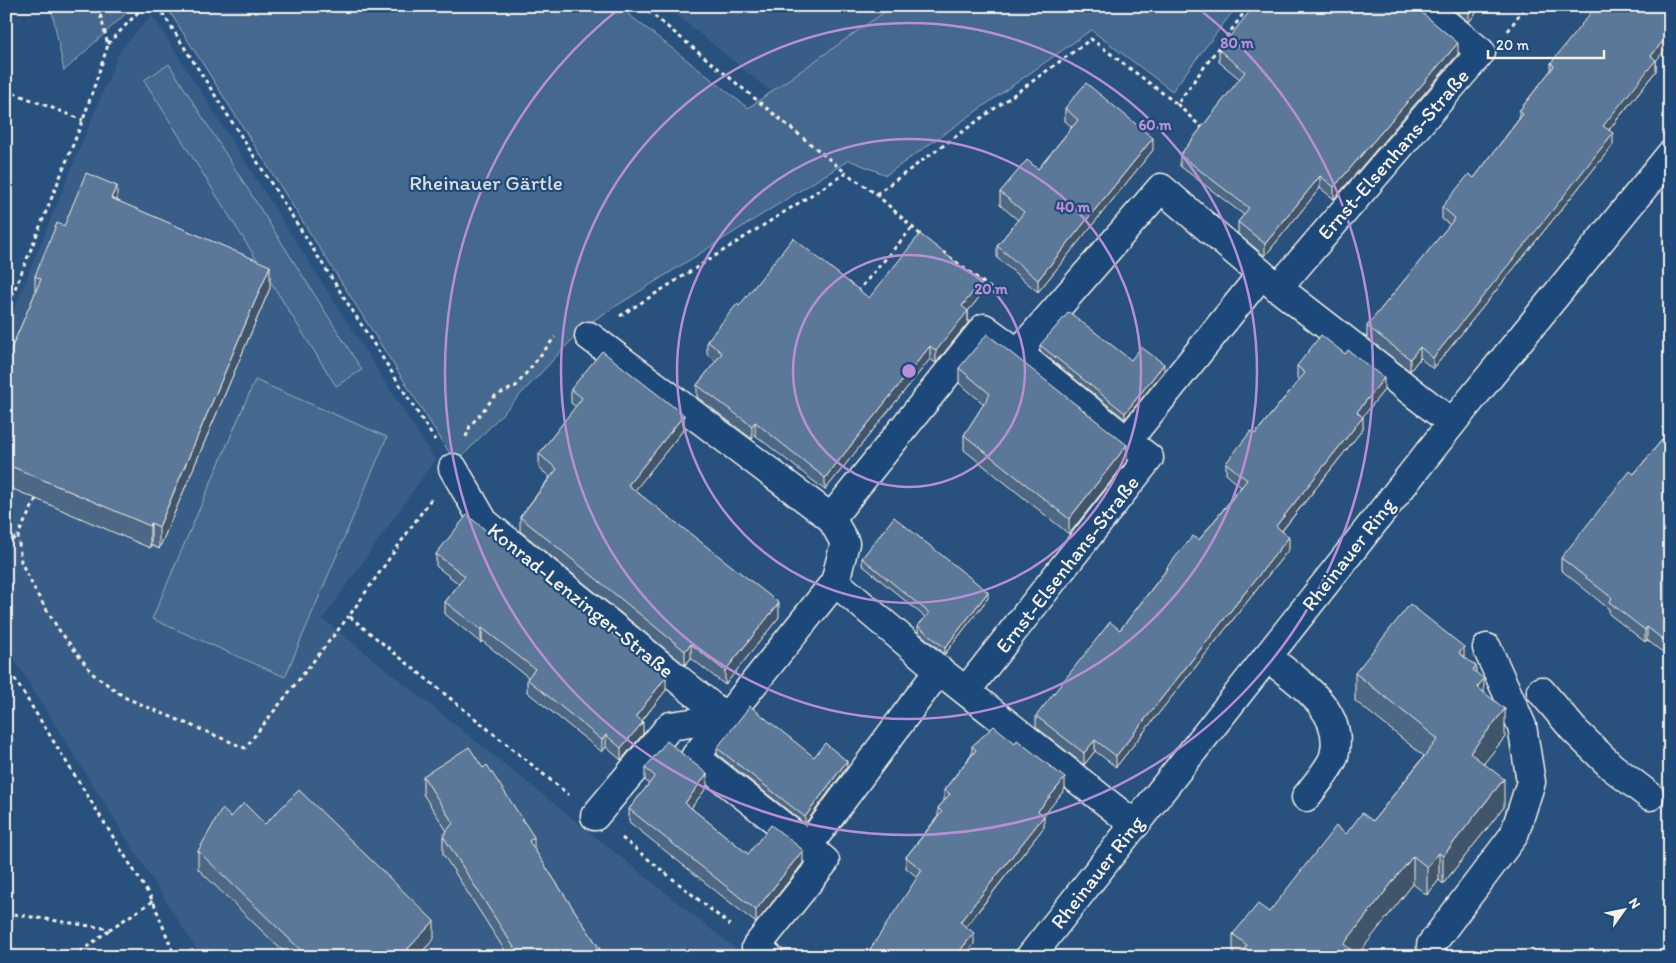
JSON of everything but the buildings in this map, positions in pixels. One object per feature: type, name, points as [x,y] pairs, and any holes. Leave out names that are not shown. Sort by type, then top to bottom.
[{"type":"street","name":"Ernst-Elsenhans-Straße","points":[[1127,442],[1270,281],[1481,52],[1424,6]]},
{"type":"street","name":"Rheinauer Ring","points":[[1039,954],[1135,825],[1267,657],[1452,423],[1670,155]]},
{"type":"street","points":[[1018,353],[1160,188],[1270,281],[1452,423]]},
{"type":"street","name":"Ernst-Elsenhans-Straße","points":[[831,518],[984,328],[1149,458],[966,691]]},
{"type":"street","points":[[589,336],[831,518],[845,543],[835,582],[695,757],[825,861],[763,952]]},
{"type":"street","name":"Konrad-Lenzinger-Straße","points":[[452,468],[484,522],[726,718]]},
{"type":"street","points":[[835,582],[939,670],[1135,825]]},
{"type":"street","points":[[1431,945],[1514,835],[1531,782],[1522,726],[1487,648]]},
{"type":"street","points":[[1267,657],[1310,691],[1329,715],[1336,739],[1334,757],[1306,797]]},
{"type":"street","points":[[808,846],[939,670]]},
{"type":"street","points":[[1542,691],[1574,730],[1612,767],[1650,796]]},
{"type":"street","points":[[595,816],[670,726],[726,718]]},
{"type":"path","points":[[98,6],[108,45]]},
{"type":"path","points":[[6,311],[83,120],[108,45],[144,6]]},
{"type":"path","points":[[158,6],[452,468]]},
{"type":"path","points":[[642,6],[846,173]]},
{"type":"path","points":[[6,90],[83,120]]},
{"type":"path","points":[[1177,104],[1204,128],[1198,136]]},
{"type":"path","points":[[876,194],[927,240]]},
{"type":"path","points":[[856,293],[912,228]]},
{"type":"path","points":[[942,251],[1040,326]]},
{"type":"path","points":[[6,544],[18,535],[36,499]]},
{"type":"path","points":[[18,535],[21,562],[37,594],[59,630],[93,674],[126,698],[245,748],[349,616]]},
{"type":"path","points":[[6,665],[153,901],[175,957]]},
{"type":"path","points":[[74,957],[110,929],[153,901]]},
{"type":"path","points":[[6,913],[110,929]]},
{"type":"shaded area","points":[[666,6],[893,6],[771,92]]},
{"type":"shaded area","points":[[152,15],[435,460],[323,619],[746,957],[201,957],[6,647],[6,328],[120,50]]},
{"type":"green space","points":[[51,6],[134,6],[64,71]]},
{"type":"green space","name":"Rheinauer Gärtle","points":[[166,6],[618,6],[748,108],[893,6],[1237,6],[1172,91],[1091,30],[886,175],[849,160],[586,325],[456,463]]},
{"type":"green space","points":[[169,64],[362,370],[336,386],[144,80]]},
{"type":"green space","points":[[255,380],[387,437],[285,677],[152,619]]}]
